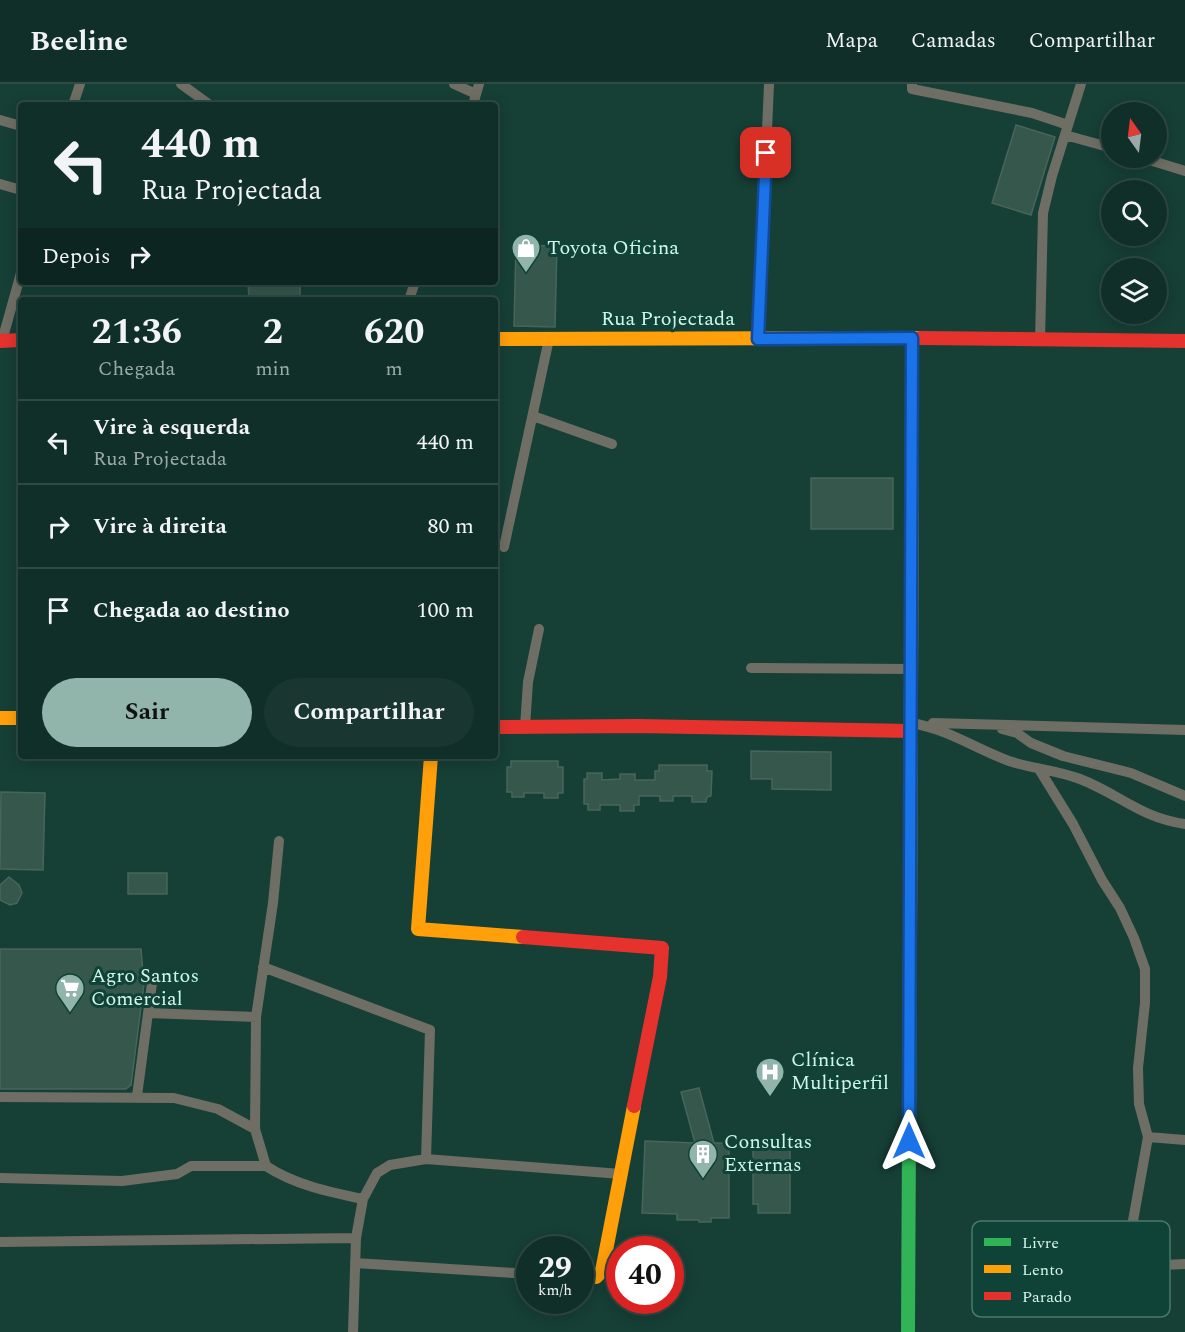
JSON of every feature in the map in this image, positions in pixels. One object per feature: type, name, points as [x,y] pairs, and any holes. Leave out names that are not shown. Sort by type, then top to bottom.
[{"type":"street","points":[[74,102],[80,84]]},
{"type":"street","points":[[181,84],[206,102]]},
{"type":"street","points":[[454,84],[478,89]]},
{"type":"street","points":[[758,339],[769,84]]},
{"type":"street","points":[[912,84],[912,89],[1032,113],[1101,144]]},
{"type":"street","points":[[1040,340],[1043,213],[1081,84]]},
{"type":"street","points":[[0,120],[18,125]]},
{"type":"street","points":[[1167,165],[1185,171]]},
{"type":"street","points":[[0,184],[18,188]]},
{"type":"street","points":[[18,283],[1,341],[18,340]]},
{"type":"street","points":[[908,1332],[912,338]]},
{"type":"street","name":"Rua Projectada","points":[[498,339],[912,338],[1185,341]]},
{"type":"street","points":[[504,548],[549,339]]},
{"type":"street","points":[[533,416],[612,444]]},
{"type":"street","points":[[525,727],[528,682],[539,630]]},
{"type":"street","points":[[751,669],[911,669]]},
{"type":"street","points":[[0,718],[18,718]]},
{"type":"street","points":[[911,727],[984,724],[1185,730]]},
{"type":"street","points":[[984,724],[1017,733],[1063,756],[1131,773],[1185,796]]},
{"type":"street","points":[[498,727],[935,727],[1008,760],[1038,769],[1058,771],[1082,780],[1162,821],[1185,824]]},
{"type":"street","points":[[431,759],[418,928],[662,948],[660,977],[602,1271],[594,1276]]},
{"type":"street","points":[[1038,769],[1073,824],[1102,880],[1120,908],[1145,969],[1145,1003],[1138,1068],[1139,1104],[1148,1137],[1133,1221]]},
{"type":"street","points":[[266,1166],[255,1129],[256,1017],[279,841]]},
{"type":"street","points":[[263,967],[430,1030],[426,1159]]},
{"type":"street","points":[[136,1096],[152,983]]},
{"type":"street","points":[[148,1013],[256,1017]]},
{"type":"street","points":[[0,1096],[174,1098],[218,1109],[255,1129]]},
{"type":"street","points":[[1148,1137],[1185,1140]]},
{"type":"street","points":[[353,1332],[356,1238],[363,1199],[377,1173],[390,1165],[426,1159],[621,1174]]},
{"type":"street","points":[[0,1178],[122,1181],[177,1174],[190,1166],[266,1166],[281,1176],[316,1189],[363,1199]]},
{"type":"street","points":[[0,1242],[356,1238]]},
{"type":"street","points":[[356,1263],[516,1273]]},
{"type":"street","points":[[1170,1265],[1185,1264]]},
{"type":"building","points":[[1016,125],[1055,137],[1031,215],[992,203]]},
{"type":"building","points":[[516,245],[557,246],[555,327],[514,326]]},
{"type":"building","points":[[248,285],[300,285],[300,297],[249,297]]},
{"type":"building","points":[[811,478],[893,478],[893,529],[811,529]]},
{"type":"building","points":[[751,751],[831,752],[831,790],[772,789],[772,779],[751,779]]},
{"type":"building","points":[[511,761],[558,761],[558,767],[563,767],[563,793],[558,793],[558,798],[544,798],[544,793],[524,793],[524,797],[512,797],[512,792],[507,792],[507,767],[511,767]]},
{"type":"building","points":[[659,765],[707,765],[707,771],[712,771],[711,796],[707,797],[706,802],[692,802],[692,796],[673,796],[673,801],[660,801],[660,796],[639,796],[639,805],[634,805],[634,811],[620,811],[620,805],[600,805],[600,810],[588,810],[588,804],[584,804],[584,779],[587,779],[587,773],[602,773],[602,780],[620,779],[620,774],[635,774],[635,780],[655,780],[655,771],[659,771]]},
{"type":"building","points":[[1,792],[45,793],[43,870],[0,869]]},
{"type":"building","points":[[128,873],[167,873],[167,894],[128,894]]},
{"type":"building","points":[[9,877],[19,885],[22,893],[17,903],[10,905],[0,900],[0,885]]},
{"type":"building","name":"Agro Santos Comercial","points":[[0,949],[141,949],[144,984],[131,1085],[126,1089],[0,1089]]},
{"type":"building","points":[[699,1088],[714,1143],[729,1143],[729,1218],[711,1218],[711,1222],[699,1222],[699,1220],[677,1220],[677,1214],[642,1213],[645,1141],[695,1143],[681,1092]]},
{"type":"building","points":[[758,1140],[790,1140],[790,1213],[758,1213],[758,1204],[753,1204],[753,1149],[758,1149]]},
{"type":"traffic: fast","points":[[908,1332],[910,940]]},
{"type":"traffic: slow","points":[[498,339],[920,338]]},
{"type":"traffic: slow","points":[[910,940],[912,441]]},
{"type":"traffic: slow","points":[[0,718],[18,718]]},
{"type":"traffic: slow","points":[[431,759],[418,929],[523,937]]},
{"type":"traffic: slow","points":[[594,1277],[602,1271],[634,1106]]},
{"type":"traffic: jam","points":[[912,338],[912,441]]},
{"type":"traffic: jam","points":[[920,338],[1185,341]]},
{"type":"traffic: jam","points":[[0,341],[18,340]]},
{"type":"traffic: jam","points":[[498,727],[637,726],[911,731]]},
{"type":"traffic: jam","points":[[523,937],[662,948],[660,977],[634,1106]]},
{"type":"place","name":"Toyota Oficina","points":[[526,274]]},
{"type":"place","name":"Agro Santos Comercial","points":[[70,1014]]},
{"type":"place","name":"Clínica Multiperfil","points":[[770,1098]]},
{"type":"place","name":"Consultas Externas","points":[[703,1180]]},
{"type":"route","points":[[766,153],[758,339],[912,338],[909,1141]]}]
